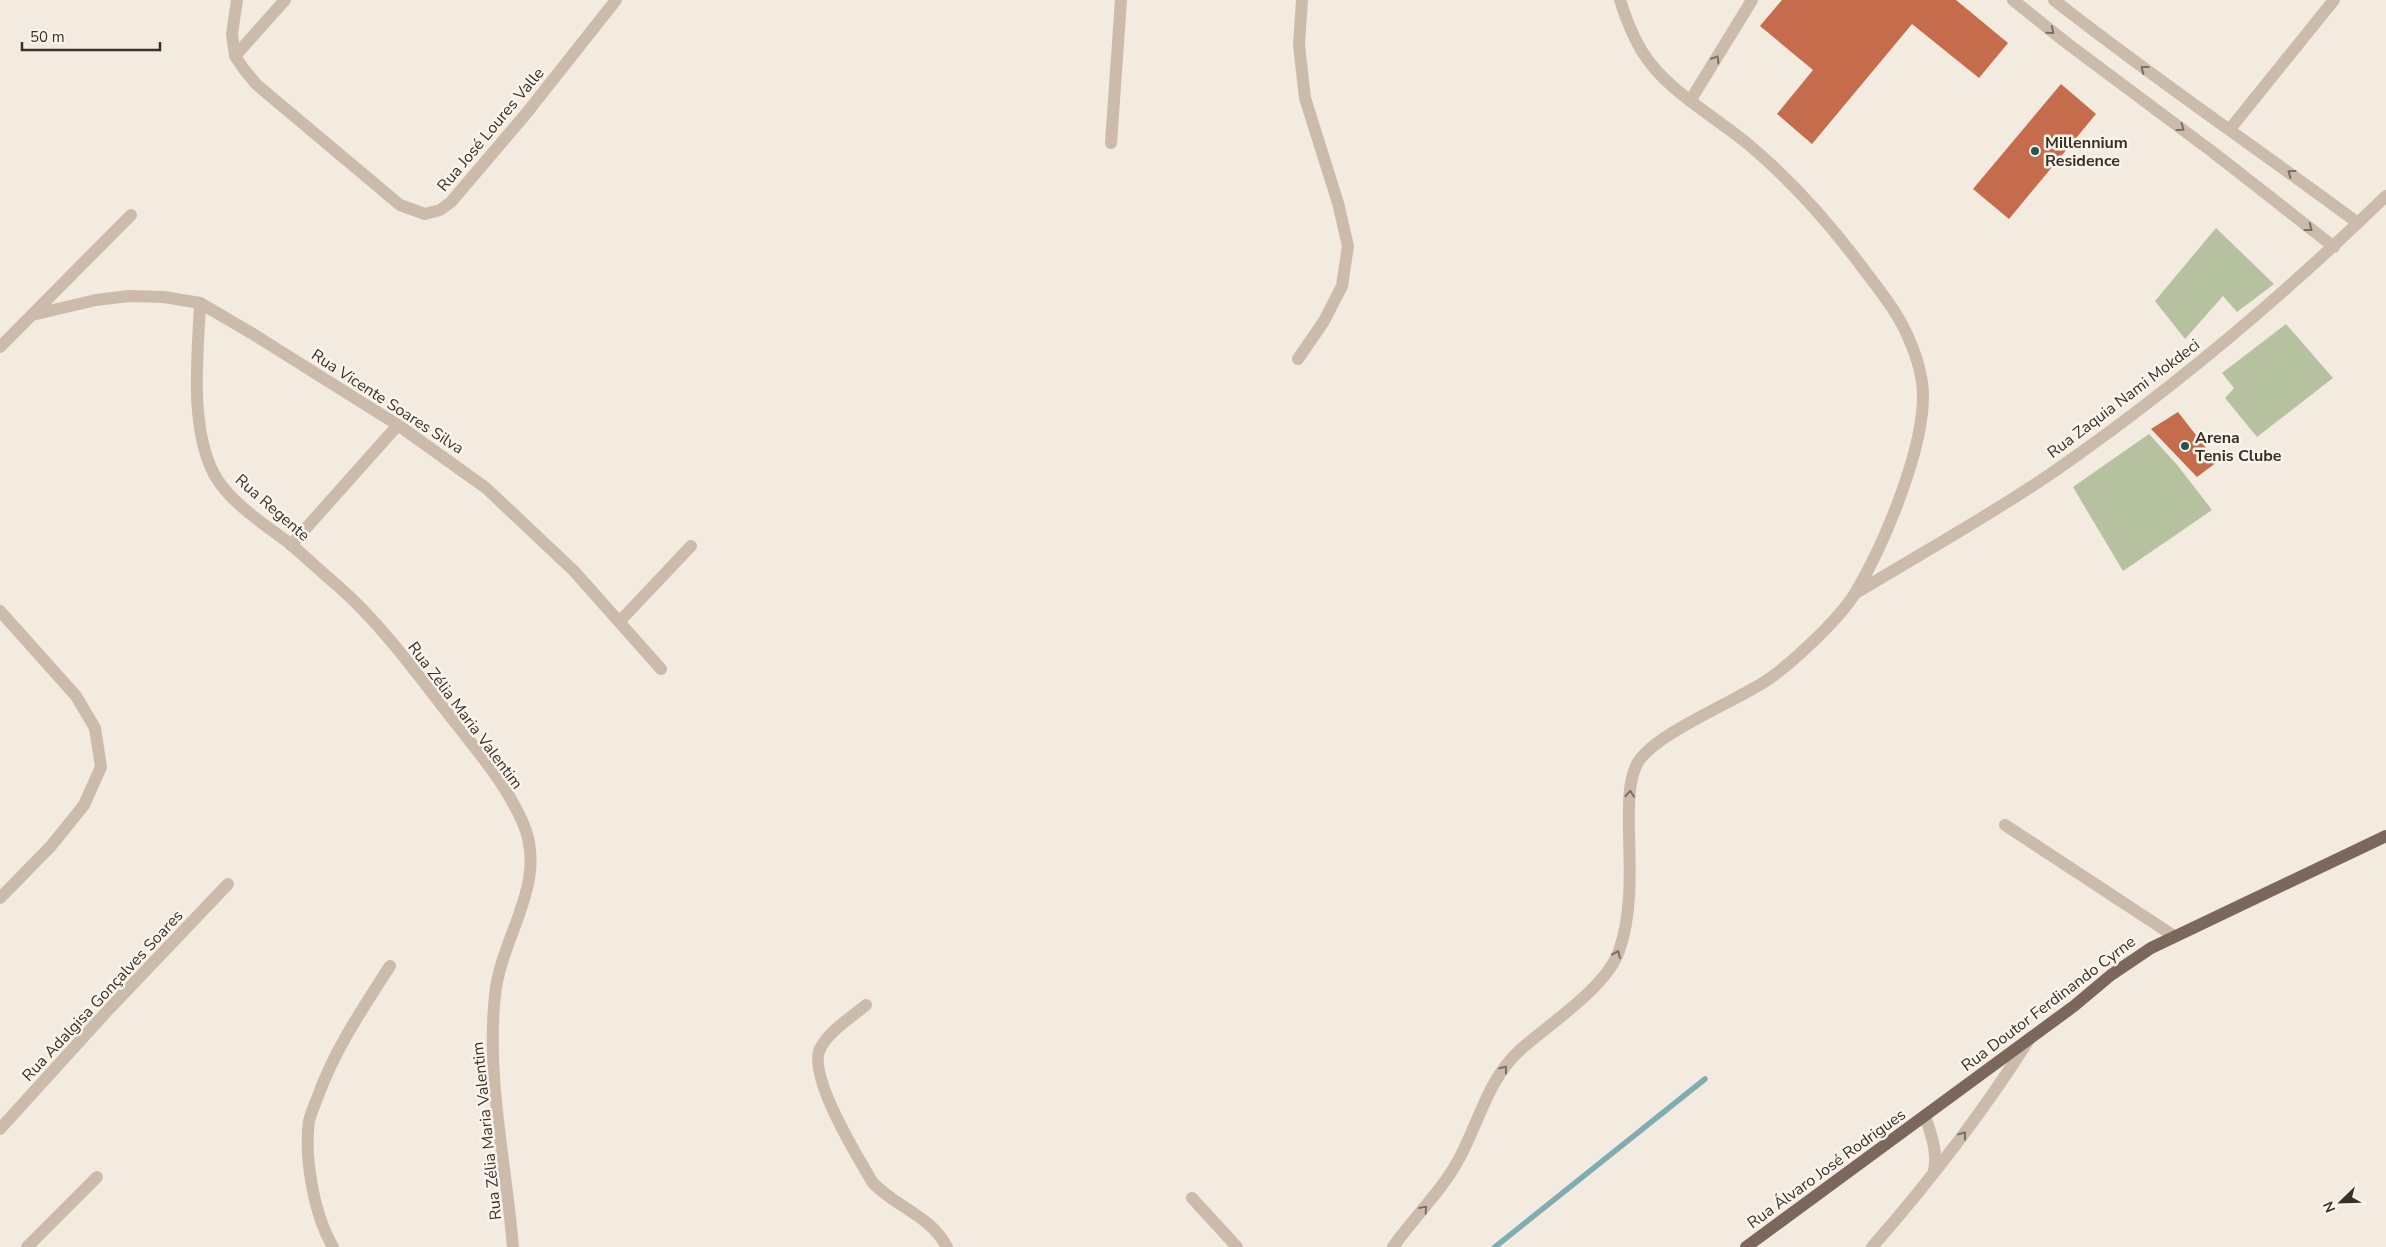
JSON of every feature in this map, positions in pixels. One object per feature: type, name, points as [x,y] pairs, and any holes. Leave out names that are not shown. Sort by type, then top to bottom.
[{"type":"main road","name":"Rua Doutor Ferdinando Cyrne","points":[[1925,1116],[2033,1034],[2074,1006],[2111,974],[2150,948],[2386,836]]},
{"type":"main road","name":"Rua Álvaro José Rodrigues","points":[[1746,1247],[1925,1116]]},
{"type":"street","points":[[235,56],[232,34],[237,0]]},
{"type":"street","points":[[235,56],[284,0]]},
{"type":"street","name":"Rua José Loures Valle","points":[[235,56],[256,84],[400,205],[425,214],[440,210],[451,202],[478,173],[616,0]]},
{"type":"street","points":[[1112,143],[1121,0]]},
{"type":"street","points":[[1298,360],[1324,321],[1342,286],[1348,246],[1338,203],[1305,98],[1299,45],[1302,0]]},
{"type":"street","points":[[1393,1247],[1444,1183],[1460,1158],[1489,1092],[1502,1070],[1518,1052],[1604,977],[1618,954],[1626,922],[1630,785],[1636,767],[1644,754],[1663,739],[1769,679],[1818,636],[1856,593],[1893,516],[1921,418],[1922,383],[1911,344],[1886,298],[1839,235],[1791,185],[1748,144],[1690,101],[1651,64],[1628,23],[1620,0]]},
{"type":"street","points":[[1690,101],[1752,0]]},
{"type":"street","points":[[2013,0],[2334,247]]},
{"type":"street","points":[[2054,0],[2161,81],[2358,223]]},
{"type":"street","points":[[2230,129],[2334,0]]},
{"type":"street","name":"Rua Zaquia Nami Mokdeci","points":[[1856,593],[2049,475],[2132,413],[2218,345],[2334,247],[2386,196]]},
{"type":"street","points":[[0,347],[131,215]]},
{"type":"street","name":"Rua Vicente Soares Silva","points":[[32,315],[96,300],[129,296],[164,296],[200,304],[253,334],[398,425],[486,488],[574,571],[661,669]]},
{"type":"street","name":"Rua Regente","points":[[200,304],[197,397],[204,444],[212,466],[228,493],[291,545],[372,619]]},
{"type":"street","points":[[291,545],[398,425]]},
{"type":"street","points":[[620,622],[691,546]]},
{"type":"street","name":"Rua Zélia Maria Valentim","points":[[372,619],[408,662],[502,785],[523,824],[532,855],[528,891],[495,991],[492,1037],[495,1097],[513,1247]]},
{"type":"street","points":[[0,898],[51,846],[84,806],[101,767],[96,728],[76,696],[3,620]]},
{"type":"street","points":[[2005,825],[2174,936]]},
{"type":"street","name":"Rua Adalgisa Gonçalves Soares","points":[[0,1129],[109,1009],[228,884]]},
{"type":"street","points":[[333,1247],[323,1229],[310,1178],[309,1121],[326,1072],[356,1018],[390,966]]},
{"type":"street","points":[[866,1005],[821,1046],[817,1056],[817,1067],[823,1086],[873,1183],[886,1196],[930,1223],[947,1247]]},
{"type":"street","points":[[1872,1247],[1926,1185],[2004,1080],[2033,1034]]},
{"type":"street","points":[[1925,1116],[1934,1146],[1936,1161],[1934,1174]]},
{"type":"street","points":[[28,1247],[97,1177]]},
{"type":"street","points":[[1192,1198],[1237,1247]]},
{"type":"green space","points":[[2216,228],[2274,284],[2237,312],[2223,296],[2185,339],[2155,301]]},
{"type":"green space","points":[[2286,324],[2333,378],[2257,437],[2225,398],[2234,388],[2222,373]]},
{"type":"green space","points":[[2149,434],[2178,466],[2212,510],[2123,571],[2073,487]]},
{"type":"building","points":[[1782,0],[1956,0],[2008,43],[1979,78],[1912,24],[1812,144],[1777,114],[1813,70],[1760,26]]},
{"type":"building","name":"Millennium Residence","points":[[2061,84],[2096,114],[2009,219],[1973,189]]},
{"type":"building","name":"Arena Tenis Clube","points":[[2178,412],[2217,462],[2197,477],[2151,429]]},
{"type":"waterway","points":[[1495,1247],[1705,1079]]},
{"type":"place","name":"Millennium Residence","points":[[2035,151]]},
{"type":"place","name":"Arena Tenis Clube","points":[[2185,446]]}]
